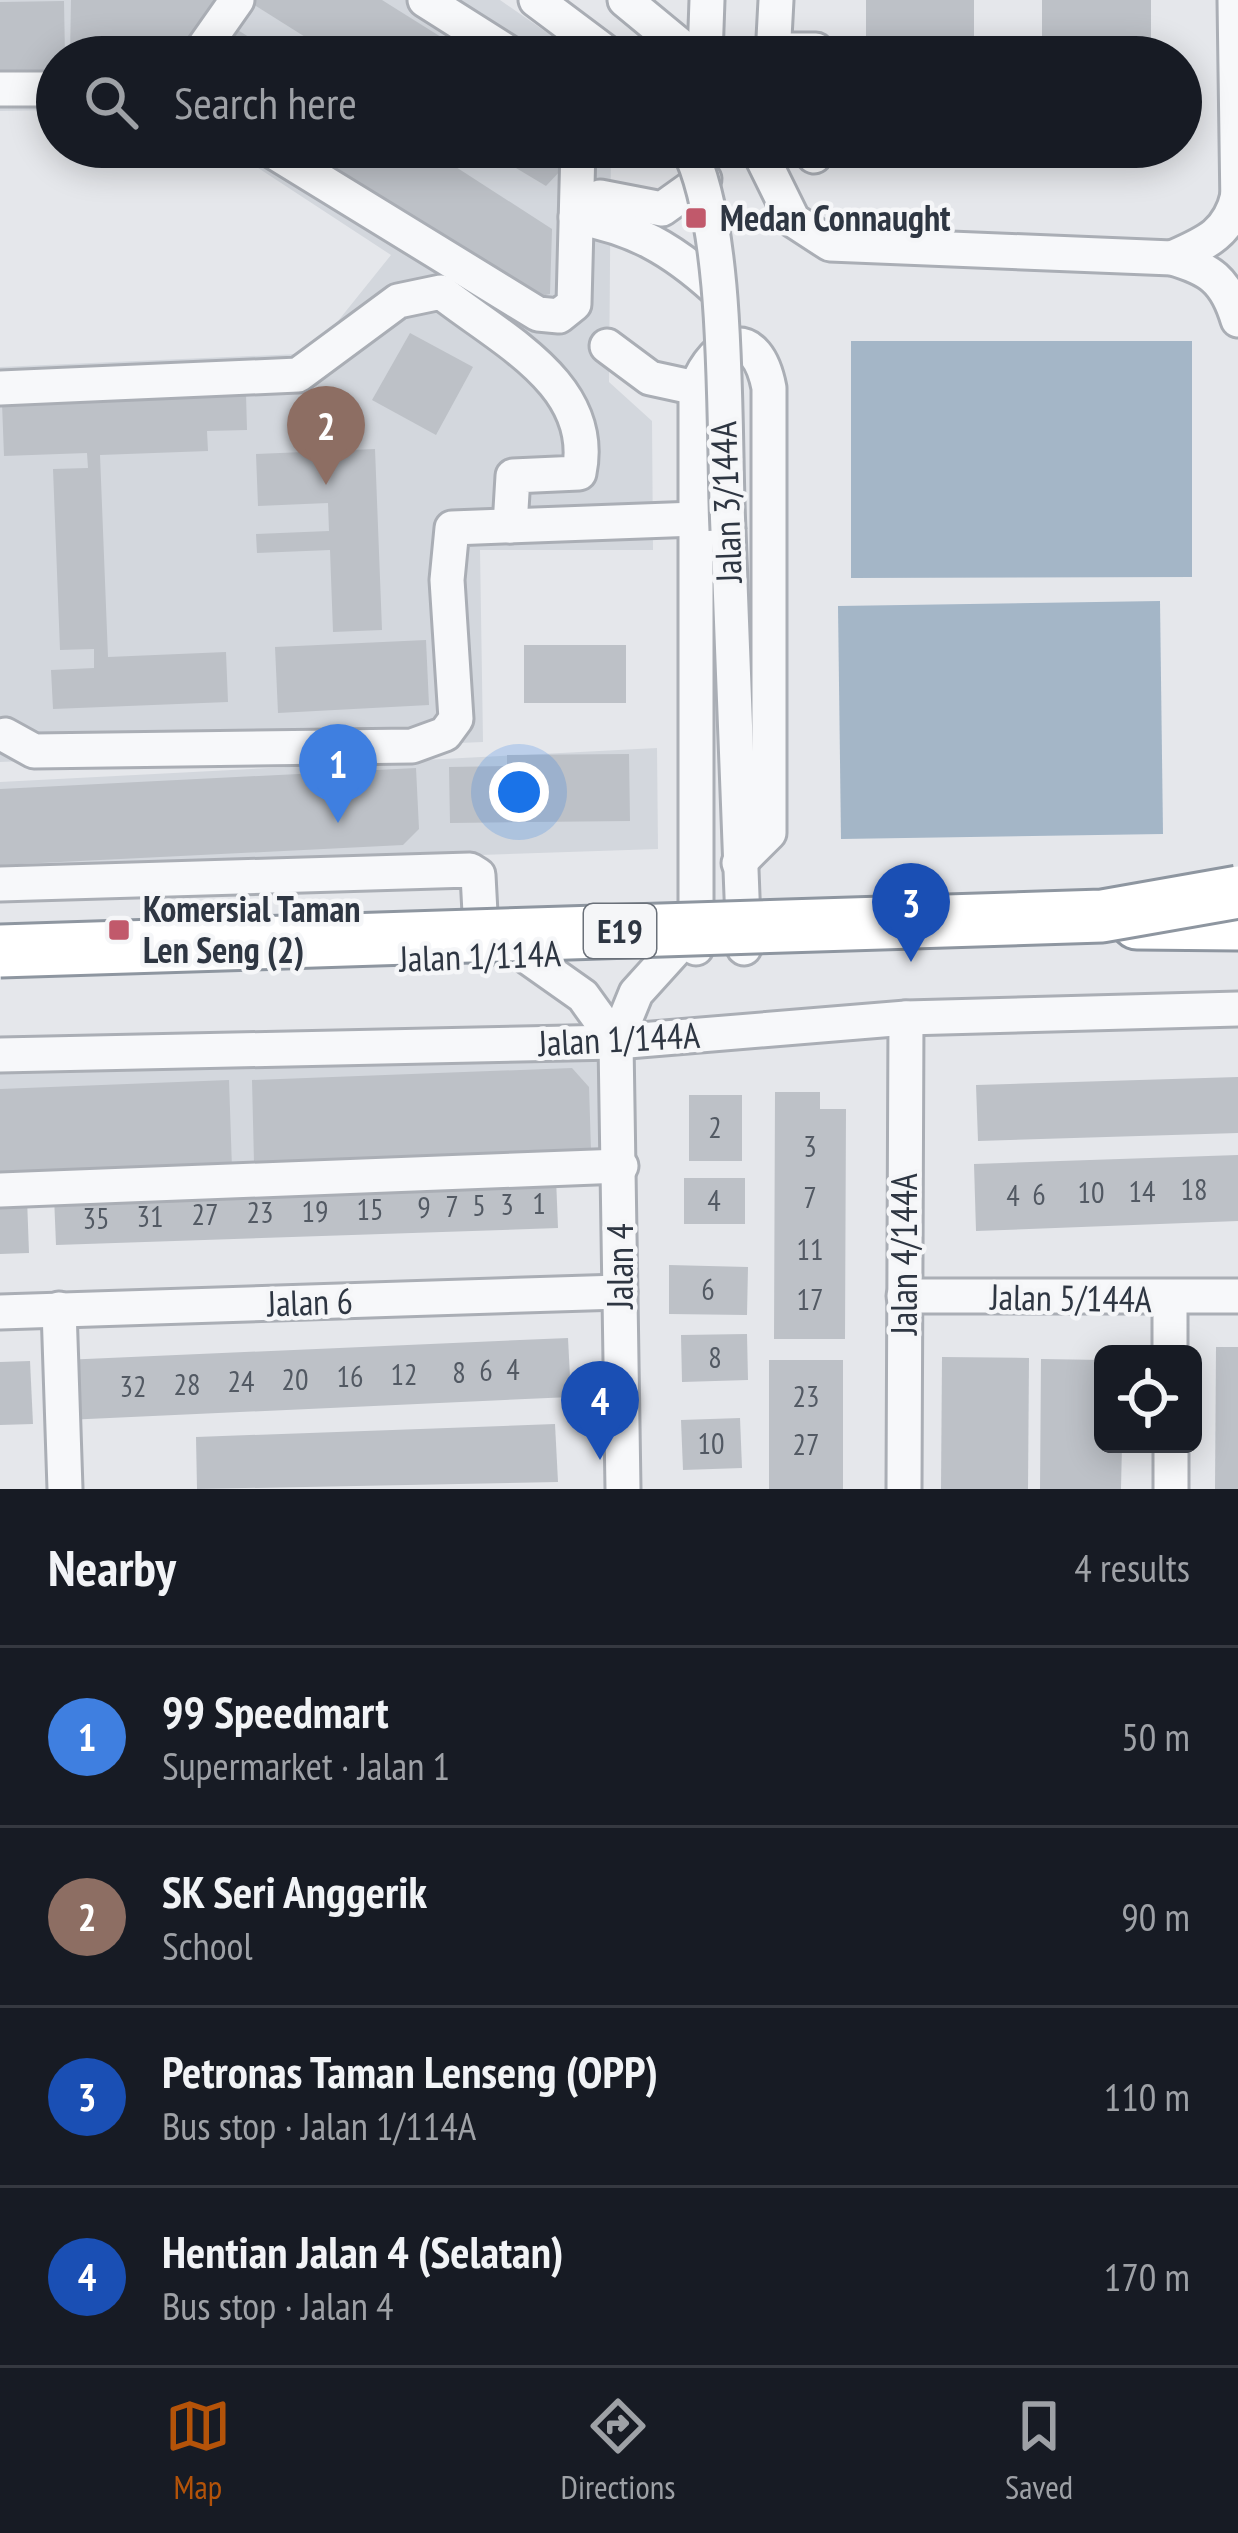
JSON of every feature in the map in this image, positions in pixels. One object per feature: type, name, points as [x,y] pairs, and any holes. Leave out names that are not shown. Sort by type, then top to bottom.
[{"type":"highway","name":"E19","points":[[0,954],[1102,916],[1238,892]]},
{"type":"highway","name":"E19","points":[[0,954],[1108,923],[1238,907]]},
{"type":"highway","points":[[1108,923],[1238,924]]},
{"type":"street","points":[[212,36],[237,0]]},
{"type":"street","points":[[425,0],[482,36]]},
{"type":"street","points":[[536,0],[584,36]]},
{"type":"street","points":[[625,0],[669,36]]},
{"type":"street","points":[[706,36],[707,0]]},
{"type":"street","points":[[774,36],[776,0]]},
{"type":"street","points":[[1234,0],[1238,209]]},
{"type":"street","points":[[0,88],[36,89]]},
{"type":"street","points":[[300,168],[538,314],[560,316],[574,304],[577,168]]},
{"type":"street","name":"Jalan 3/144A","points":[[698,168],[704,179],[716,290],[712,524],[739,862]]},
{"type":"street","points":[[767,168],[793,220],[830,244],[1172,257],[1209,268],[1229,292],[1238,320]]},
{"type":"street","points":[[576,201],[662,209],[704,179]]},
{"type":"street","points":[[1172,257],[1214,239],[1233,217],[1238,195]]},
{"type":"street","points":[[576,201],[674,251],[716,290]]},
{"type":"street","points":[[0,388],[298,375],[398,301],[440,292],[562,387],[586,440],[579,473],[513,476],[510,526]]},
{"type":"street","points":[[616,1042],[636,993],[685,951],[712,524],[696,388],[714,352],[729,344],[752,348],[764,362],[769,388],[770,833],[739,862],[744,949]]},
{"type":"street","points":[[607,346],[650,377],[696,388]]},
{"type":"street","points":[[5,735],[34,751],[412,746],[445,734],[456,719],[447,580],[452,528],[712,524]]},
{"type":"street","points":[[0,884],[470,870],[478,874],[480,886],[482,955]]},
{"type":"street","name":"Jalan 1/114A","points":[[0,974],[1238,934]]},
{"type":"street","points":[[526,955],[583,997],[616,1042]]},
{"type":"street","name":"Jalan 1/144A","points":[[0,1055],[616,1042],[906,1018],[1238,1009]]},
{"type":"street","name":"Jalan 4/144A","points":[[904,1489],[906,1018]]},
{"type":"street","name":"Jalan 4","points":[[616,1042],[623,1489]]},
{"type":"street","points":[[0,1190],[621,1166]]},
{"type":"street","name":"Jalan 6","points":[[0,1312],[620,1292]]},
{"type":"street","name":"Jalan 5/144A","points":[[904,1296],[1238,1296]]},
{"type":"street","points":[[1170,1299],[1170,1345]]},
{"type":"street","points":[[59,1309],[64,1489]]},
{"type":"street","points":[[1171,1453],[1171,1489]]},
{"type":"shaded area","points":[[0,0],[500,0],[552,36],[36,36],[36,110],[0,111]]},
{"type":"shaded area","points":[[258,168],[611,168],[609,382],[652,421],[653,550],[480,550],[483,742],[0,762],[0,367],[299,354],[334,326],[391,255]]},
{"type":"shaded area","points":[[657,748],[658,849],[0,871],[0,782]]},
{"type":"shaded area","points":[[601,1053],[604,1161],[0,1185],[0,1065]]},
{"type":"water","points":[[851,341],[1192,341],[1192,577],[851,578]]},
{"type":"water","points":[[1160,601],[1163,834],[841,839],[838,606]]},
{"type":"building","points":[[71,0],[219,0],[198,36],[70,36]]},
{"type":"building","points":[[255,0],[382,0],[439,36],[304,36],[253,4]]},
{"type":"building","points":[[866,0],[974,0],[974,36],[866,36]]},
{"type":"building","points":[[1042,0],[1151,0],[1151,36],[1042,36]]},
{"type":"building","points":[[64,1],[65,36],[36,36],[36,77],[0,77],[0,2]]},
{"type":"building","points":[[233,27],[247,36],[227,36]]},
{"type":"building","points":[[332,168],[458,168],[552,229],[550,294],[537,297]]},
{"type":"building","points":[[516,168],[562,168],[546,186]]},
{"type":"building","points":[[410,333],[473,367],[436,435],[372,400]]},
{"type":"building","points":[[246,394],[247,430],[207,431],[208,451],[100,455],[108,657],[226,652],[228,702],[53,709],[51,670],[94,668],[94,649],[60,650],[53,469],[88,468],[87,453],[4,456],[2,403]]},
{"type":"building","points":[[375,449],[382,630],[333,632],[330,550],[257,553],[256,534],[329,531],[328,503],[258,506],[256,454]]},
{"type":"building","points":[[426,640],[429,705],[278,713],[275,647]]},
{"type":"building","points":[[524,645],[626,645],[626,703],[524,703]]},
{"type":"building","points":[[629,754],[630,821],[450,823],[449,767],[507,766],[507,755]]},
{"type":"building","points":[[416,768],[419,829],[403,845],[0,865],[0,789]]},
{"type":"building","points":[[572,1068],[589,1087],[591,1151],[254,1163],[252,1080]]},
{"type":"building","points":[[1238,1077],[1238,1133],[978,1141],[976,1085]]},
{"type":"building","points":[[229,1080],[232,1169],[0,1178],[0,1089]]},
{"type":"building","points":[[775,1092],[820,1092],[820,1109],[846,1109],[845,1339],[774,1339]]},
{"type":"building","points":[[689,1095],[742,1095],[742,1161],[689,1161]]},
{"type":"building","points":[[1238,1155],[1238,1221],[976,1231],[974,1164]]},
{"type":"building","points":[[556,1178],[558,1228],[56,1245],[54,1196]]},
{"type":"building","points":[[684,1178],[745,1178],[745,1224],[684,1224]]},
{"type":"building","points":[[27,1198],[29,1253],[0,1254],[0,1199]]},
{"type":"building","points":[[669,1265],[748,1267],[747,1315],[669,1314]]},
{"type":"building","points":[[747,1334],[748,1380],[682,1382],[681,1335]]},
{"type":"building","points":[[568,1338],[571,1397],[66,1420],[63,1360]]},
{"type":"building","points":[[1216,1347],[1238,1347],[1238,1489],[1215,1489]]},
{"type":"building","points":[[942,1357],[1029,1358],[1028,1489],[941,1489]]},
{"type":"building","points":[[1041,1359],[1094,1360],[1094,1453],[1122,1453],[1121,1489],[1040,1489]]},
{"type":"building","points":[[769,1360],[843,1360],[843,1489],[769,1489]]},
{"type":"building","points":[[30,1361],[33,1424],[0,1425],[0,1362]]},
{"type":"building","points":[[740,1418],[742,1468],[683,1470],[681,1420]]},
{"type":"building","points":[[555,1424],[558,1482],[197,1489],[196,1437]]},
{"type":"place","name":"Medan Connaught","points":[[696,218]]},
{"type":"place","name":"SK Seri Anggerik","points":[[326,485]]},
{"type":"place","name":"99 Speedmart","points":[[338,823]]},
{"type":"place","name":"Komersial Taman Len Seng (2)","points":[[119,930]]},
{"type":"place","name":"Petronas Taman Lenseng (OPP)","points":[[911,962]]},
{"type":"place","name":"Hentian Jalan 4 (Selatan)","points":[[600,1460]]}]
